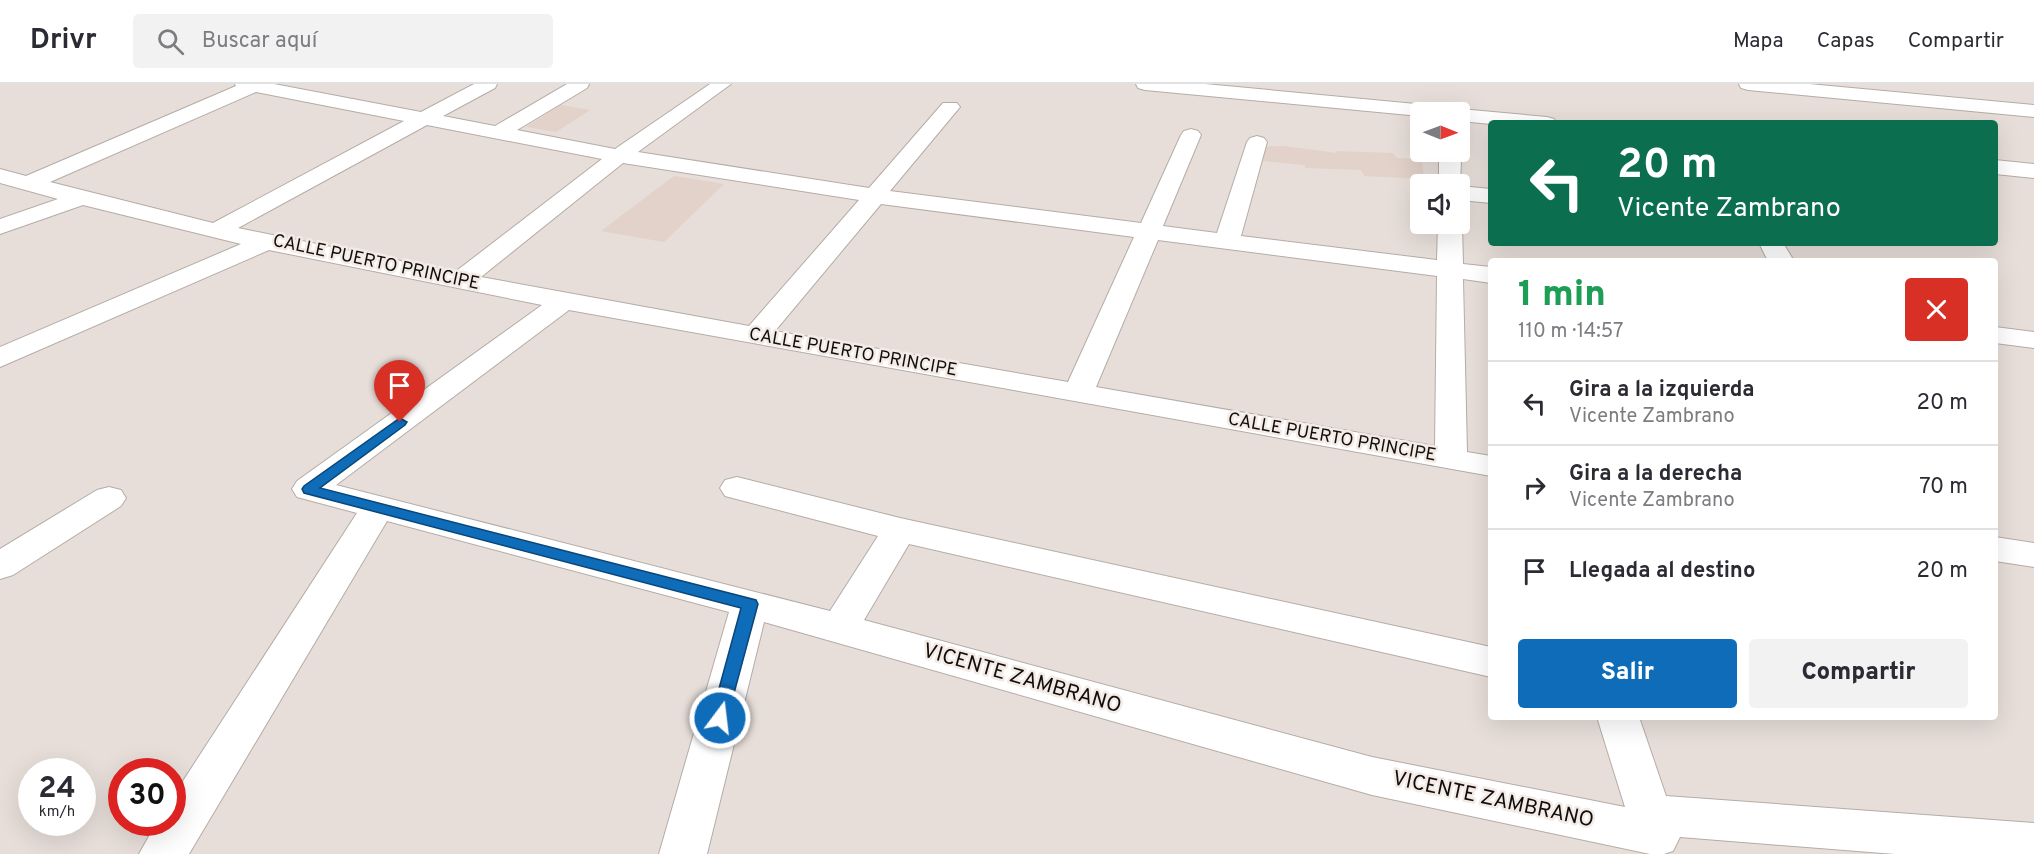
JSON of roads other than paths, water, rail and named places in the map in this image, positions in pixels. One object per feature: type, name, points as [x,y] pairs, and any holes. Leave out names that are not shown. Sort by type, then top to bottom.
[{"type":"street","points":[[217,230],[488,84]]},
{"type":"street","points":[[496,134],[580,84]]},
{"type":"street","points":[[460,280],[619,156],[723,84]]},
{"type":"street","points":[[1144,84],[1270,90],[1410,108]]},
{"type":"street","points":[[1748,84],[2034,111]]},
{"type":"street","points":[[27,184],[252,85],[422,120],[619,156],[875,196],[1488,274]]},
{"type":"street","points":[[756,336],[950,107]]},
{"type":"street","points":[[1470,116],[1514,120]]},
{"type":"street","points":[[1078,393],[1191,135]]},
{"type":"street","points":[[1227,241],[1257,142]]},
{"type":"street","points":[[1998,167],[2034,171]]},
{"type":"street","name":"CALLE PUERTO PRINCIPE","points":[[0,177],[79,199],[217,230],[564,301],[1488,465]]},
{"type":"street","points":[[1470,194],[1488,196]]},
{"type":"street","points":[[0,227],[79,199]]},
{"type":"street","points":[[1450,234],[1451,459]]},
{"type":"street","points":[[0,358],[268,241]]},
{"type":"street","name":"VICENTE ZAMBRANO","points":[[564,301],[309,489],[840,628],[1372,776],[1658,834],[2034,844]]},
{"type":"street","points":[[1998,335],[2034,340]]},
{"type":"street","points":[[737,488],[900,530],[1488,661]]},
{"type":"street","points":[[0,566],[109,498]]},
{"type":"street","points":[[163,854],[378,507]]},
{"type":"street","points":[[840,628],[900,530]]},
{"type":"street","points":[[1998,549],[2034,555]]},
{"type":"street","points":[[683,854],[750,604]]},
{"type":"street","points":[[1619,720],[1658,834]]}]
